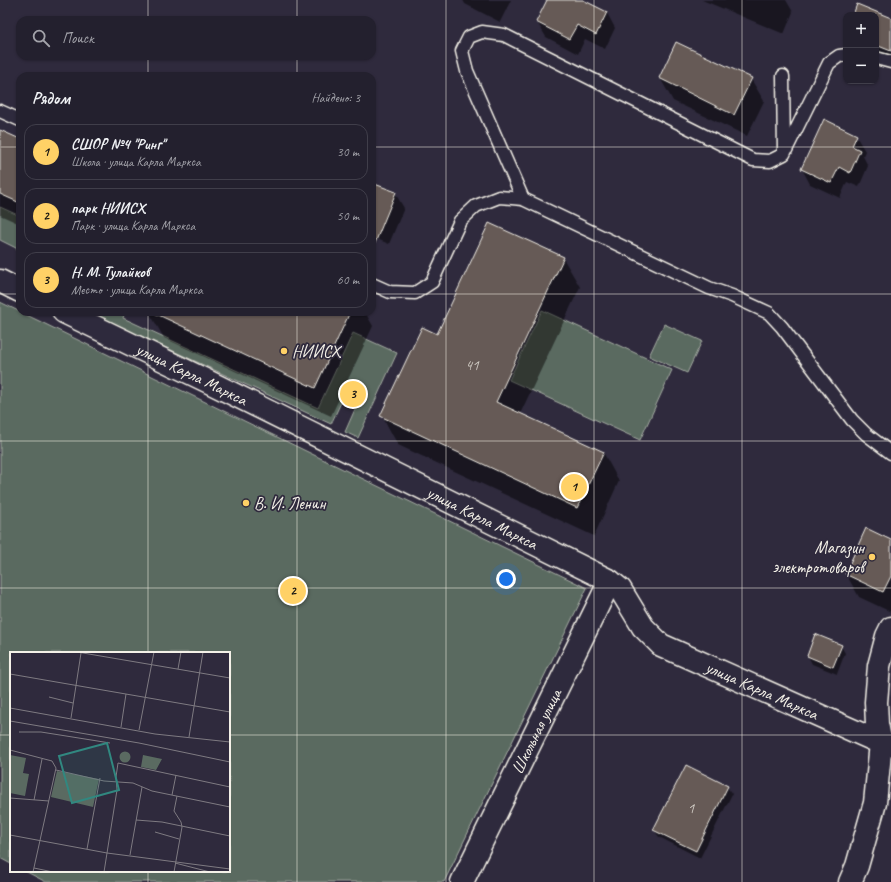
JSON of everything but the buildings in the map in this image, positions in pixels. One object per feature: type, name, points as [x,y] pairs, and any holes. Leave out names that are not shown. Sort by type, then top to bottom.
[{"type":"street","points":[[0,281],[16,289]]},
{"type":"street","name":"улица Карла Маркса","points":[[72,316],[214,384],[610,581],[620,589],[643,627],[662,645],[886,744]]},
{"type":"street","name":"Школьная улица","points":[[462,882],[610,581]]},
{"type":"street","points":[[850,882],[857,866],[875,803],[886,744],[877,724],[876,695],[879,666],[887,636],[891,628]]},
{"type":"lane","points":[[523,199],[467,70],[462,51],[469,37],[482,32],[504,35],[754,160],[770,161],[784,154],[829,63],[839,56],[843,55]]},
{"type":"lane","points":[[879,59],[891,62]]},
{"type":"lane","points":[[783,76],[784,154]]},
{"type":"lane","points":[[0,111],[16,118]]},
{"type":"lane","points":[[376,286],[390,292],[415,293],[432,282],[460,221],[476,206],[499,197],[523,199],[709,288],[732,296],[769,313],[782,327],[852,420],[866,434],[891,453]]},
{"type":"green space","points":[[0,207],[16,214],[16,248],[0,240]]},
{"type":"green space","points":[[0,302],[16,310],[16,316],[29,316],[587,588],[444,882],[46,882],[27,872],[230,872],[230,652],[10,652],[10,863],[0,858]]},
{"type":"green space","points":[[542,310],[672,370],[640,440],[509,380]]},
{"type":"green space","points":[[98,316],[124,316],[123,318],[318,408],[353,333],[397,353],[358,438],[345,432],[363,391],[349,385],[331,424]]},
{"type":"green space","points":[[664,324],[702,341],[687,373],[649,356]]},
{"type":"place","name":"НИИСХ","points":[[284,351]]},
{"type":"place","name":"Н. М. Тулайков","points":[[353,394]]},
{"type":"place","name":"СШОР №4 \"Ринг\"","points":[[574,487]]},
{"type":"place","name":"В. И. Ленин","points":[[246,503]]},
{"type":"place","name":"Магазин электротоваров","points":[[872,557]]},
{"type":"place","name":"парк НИИСХ","points":[[293,591]]}]
